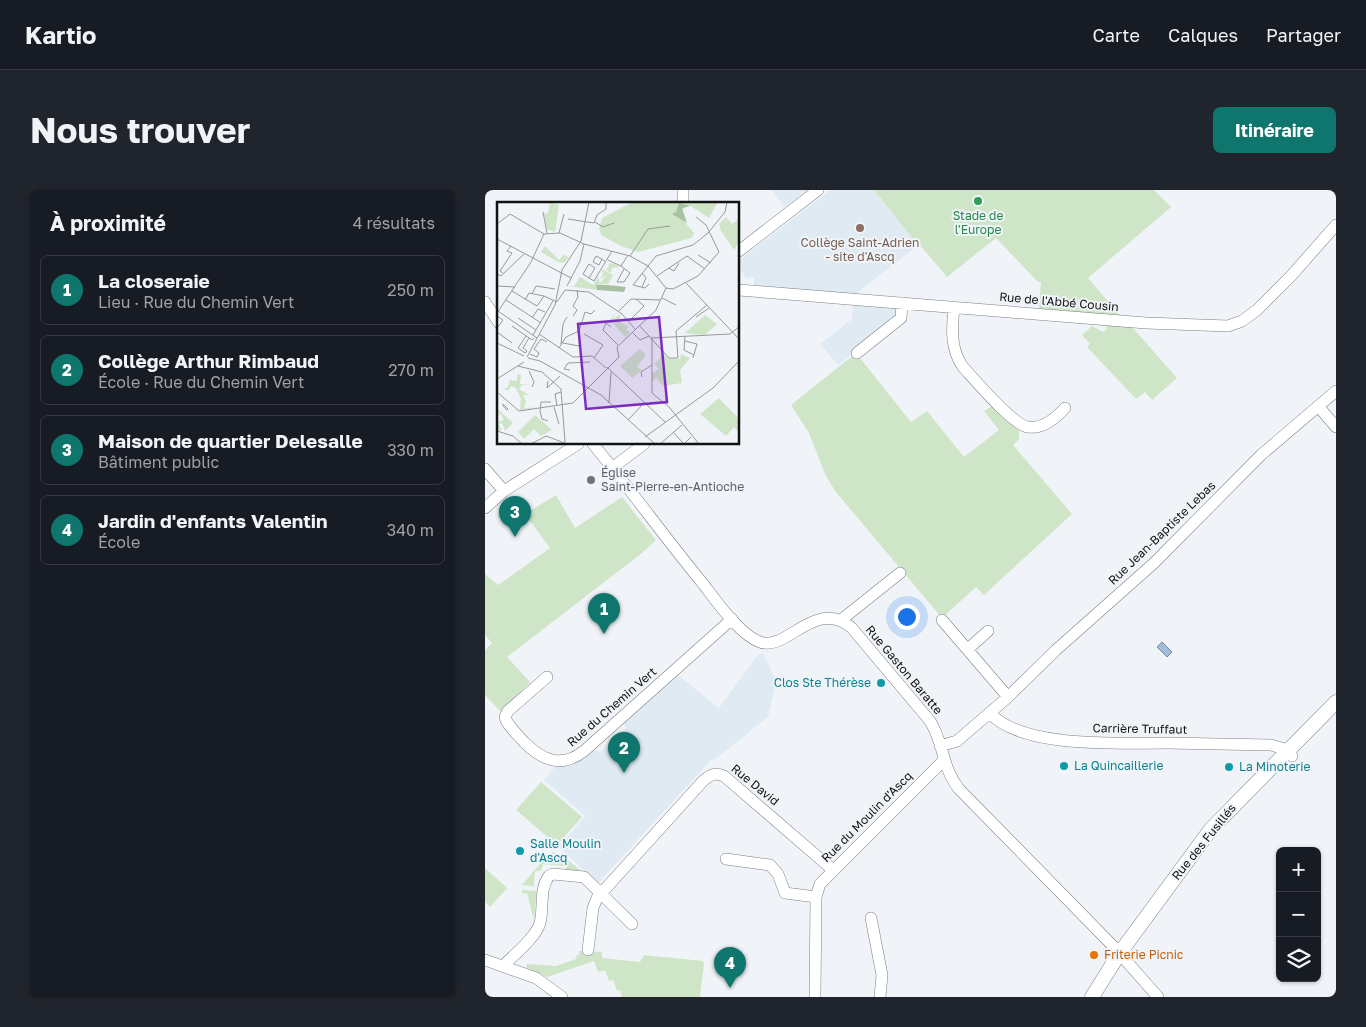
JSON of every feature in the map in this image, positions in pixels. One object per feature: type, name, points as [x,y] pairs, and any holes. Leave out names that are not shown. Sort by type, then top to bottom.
[{"type":"main road","name":"Rue des Fusillés","points":[[1290,753],[1336,702]]},
{"type":"main road","name":"Rue des Fusillés","points":[[1092,997],[1211,829],[1290,753],[1336,712]]},
{"type":"main road","name":"Rue des Fusillés","points":[[1099,997],[1122,957]]},
{"type":"street","points":[[740,250],[818,190]]},
{"type":"street","name":"Rue de l'Abbé Cousin","points":[[740,290],[1146,323],[1232,325],[1251,315],[1279,289],[1336,225]]},
{"type":"street","points":[[485,302],[497,320]]},
{"type":"street","points":[[857,353],[901,318],[902,303]]},
{"type":"street","points":[[954,306],[953,342],[961,364],[1013,419],[1023,426],[1035,427],[1050,421],[1065,408]]},
{"type":"street","name":"Rue Jean-Baptiste Lebas","points":[[940,746],[957,741],[1008,698],[1056,650],[1154,564],[1261,454],[1336,391]]},
{"type":"street","points":[[1318,406],[1336,427]]},
{"type":"street","points":[[485,508],[504,491],[576,445]]},
{"type":"street","points":[[594,445],[682,558],[732,618],[755,639],[763,643],[773,642],[824,618],[841,620],[900,573]]},
{"type":"street","points":[[612,468],[643,445]]},
{"type":"street","points":[[485,469],[504,491]]},
{"type":"street","name":"Rue du Chemin Vert","points":[[547,677],[508,711],[505,716],[506,720],[537,755],[556,760],[570,760],[584,751],[732,618]]},
{"type":"street","name":"Rue Gaston Baratte","points":[[841,620],[861,638],[924,713],[933,726],[951,778],[967,799],[1122,957],[1158,997]]},
{"type":"street","points":[[942,620],[1008,698]]},
{"type":"street","points":[[968,649],[988,631]]},
{"type":"street","name":"Carrière Truffaut","points":[[990,713],[1002,723],[1020,732],[1069,740],[1119,744],[1271,745],[1280,746],[1290,753]]},
{"type":"street","name":"Rue du Moulin d'Ascq","points":[[815,997],[817,897],[820,884],[944,760]]},
{"type":"street","name":"Rue David","points":[[588,950],[593,908],[600,893],[703,781],[713,775],[724,776],[833,870]]},
{"type":"street","points":[[726,859],[769,865],[778,874],[785,893],[817,897]]},
{"type":"street","points":[[504,966],[538,929],[544,888],[549,876],[553,874],[584,877],[632,924]]},
{"type":"street","points":[[871,918],[882,975],[880,997]]},
{"type":"street","points":[[485,960],[536,978],[562,997]]},
{"type":"shaded area","points":[[772,190],[807,190],[785,207]]},
{"type":"shaded area","name":"Collège Saint-Adrien - site d'Ascq","points":[[831,190],[874,190],[918,245],[853,296],[754,288],[754,278],[749,277],[747,279],[740,269],[740,259]]},
{"type":"shaded area","points":[[853,305],[896,308],[895,319],[838,365],[820,344],[852,319]]},
{"type":"shaded area","points":[[763,653],[776,681],[768,717],[713,761],[711,760],[598,883],[559,847],[585,816],[544,780],[556,766],[576,764],[594,750],[600,752],[626,729],[624,723],[678,675],[719,708],[757,656]]},
{"type":"green space","points":[[874,190],[1154,190],[1171,207],[1088,278],[1121,316],[1039,310],[1041,282],[1038,282],[996,238],[947,277],[918,245]]},
{"type":"green space","points":[[1107,324],[1131,326],[1177,378],[1152,400],[1145,392],[1136,399],[1087,347],[1090,344],[1082,335],[1092,326],[1103,332],[1106,330]]},
{"type":"green space","points":[[856,353],[911,422],[927,411],[964,457],[999,430],[984,411],[995,404],[1019,431],[1019,439],[1013,445],[1072,514],[984,595],[976,587],[942,618],[835,491],[825,474],[809,433],[791,405]]},
{"type":"green space","points":[[556,495],[575,528],[622,497],[656,540],[642,553],[507,657],[530,682],[501,712],[485,695],[485,650],[492,643],[485,635],[485,574],[498,585],[550,548],[525,514]]},
{"type":"green space","points":[[541,782],[582,817],[557,845],[516,810]]},
{"type":"green space","points":[[555,852],[554,858],[568,860],[585,874],[566,872],[566,866],[543,864],[541,871],[535,871],[534,886],[538,887],[522,885],[548,854]]},
{"type":"green space","points":[[485,868],[507,888],[490,907],[485,902]]},
{"type":"green space","points":[[522,890],[537,891],[534,920],[527,893],[522,894]]},
{"type":"green space","points":[[579,951],[602,952],[602,958],[640,962],[644,955],[703,961],[700,997],[622,997],[620,990],[617,991],[613,980],[609,981],[605,970],[598,972],[594,961],[547,977],[526,967],[527,964],[556,966],[576,959]]},
{"type":"water","points":[[1162,642],[1172,652],[1167,657],[1157,647]]},
{"type":"place","name":"Stade de l'Europe","points":[[978,201]]},
{"type":"place","name":"Collège Saint-Adrien - site d'Ascq","points":[[860,228]]},
{"type":"place","name":"Église Saint-Pierre-en-Antioche","points":[[591,480]]},
{"type":"place","name":"Maison de quartier Delesalle","points":[[515,537]]},
{"type":"place","name":"La closeraie","points":[[604,634]]},
{"type":"place","name":"Clos Ste Thérèse","points":[[881,683]]},
{"type":"place","name":"La Quincaillerie","points":[[1064,766]]},
{"type":"place","name":"La Minoterie","points":[[1229,767]]},
{"type":"place","name":"Collège Arthur Rimbaud","points":[[624,773]]},
{"type":"place","name":"Salle Moulin d'Ascq","points":[[520,851]]},
{"type":"place","name":"Friterie Picnic","points":[[1094,955]]},
{"type":"place","name":"Jardin d'enfants Valentin","points":[[730,988]]}]
